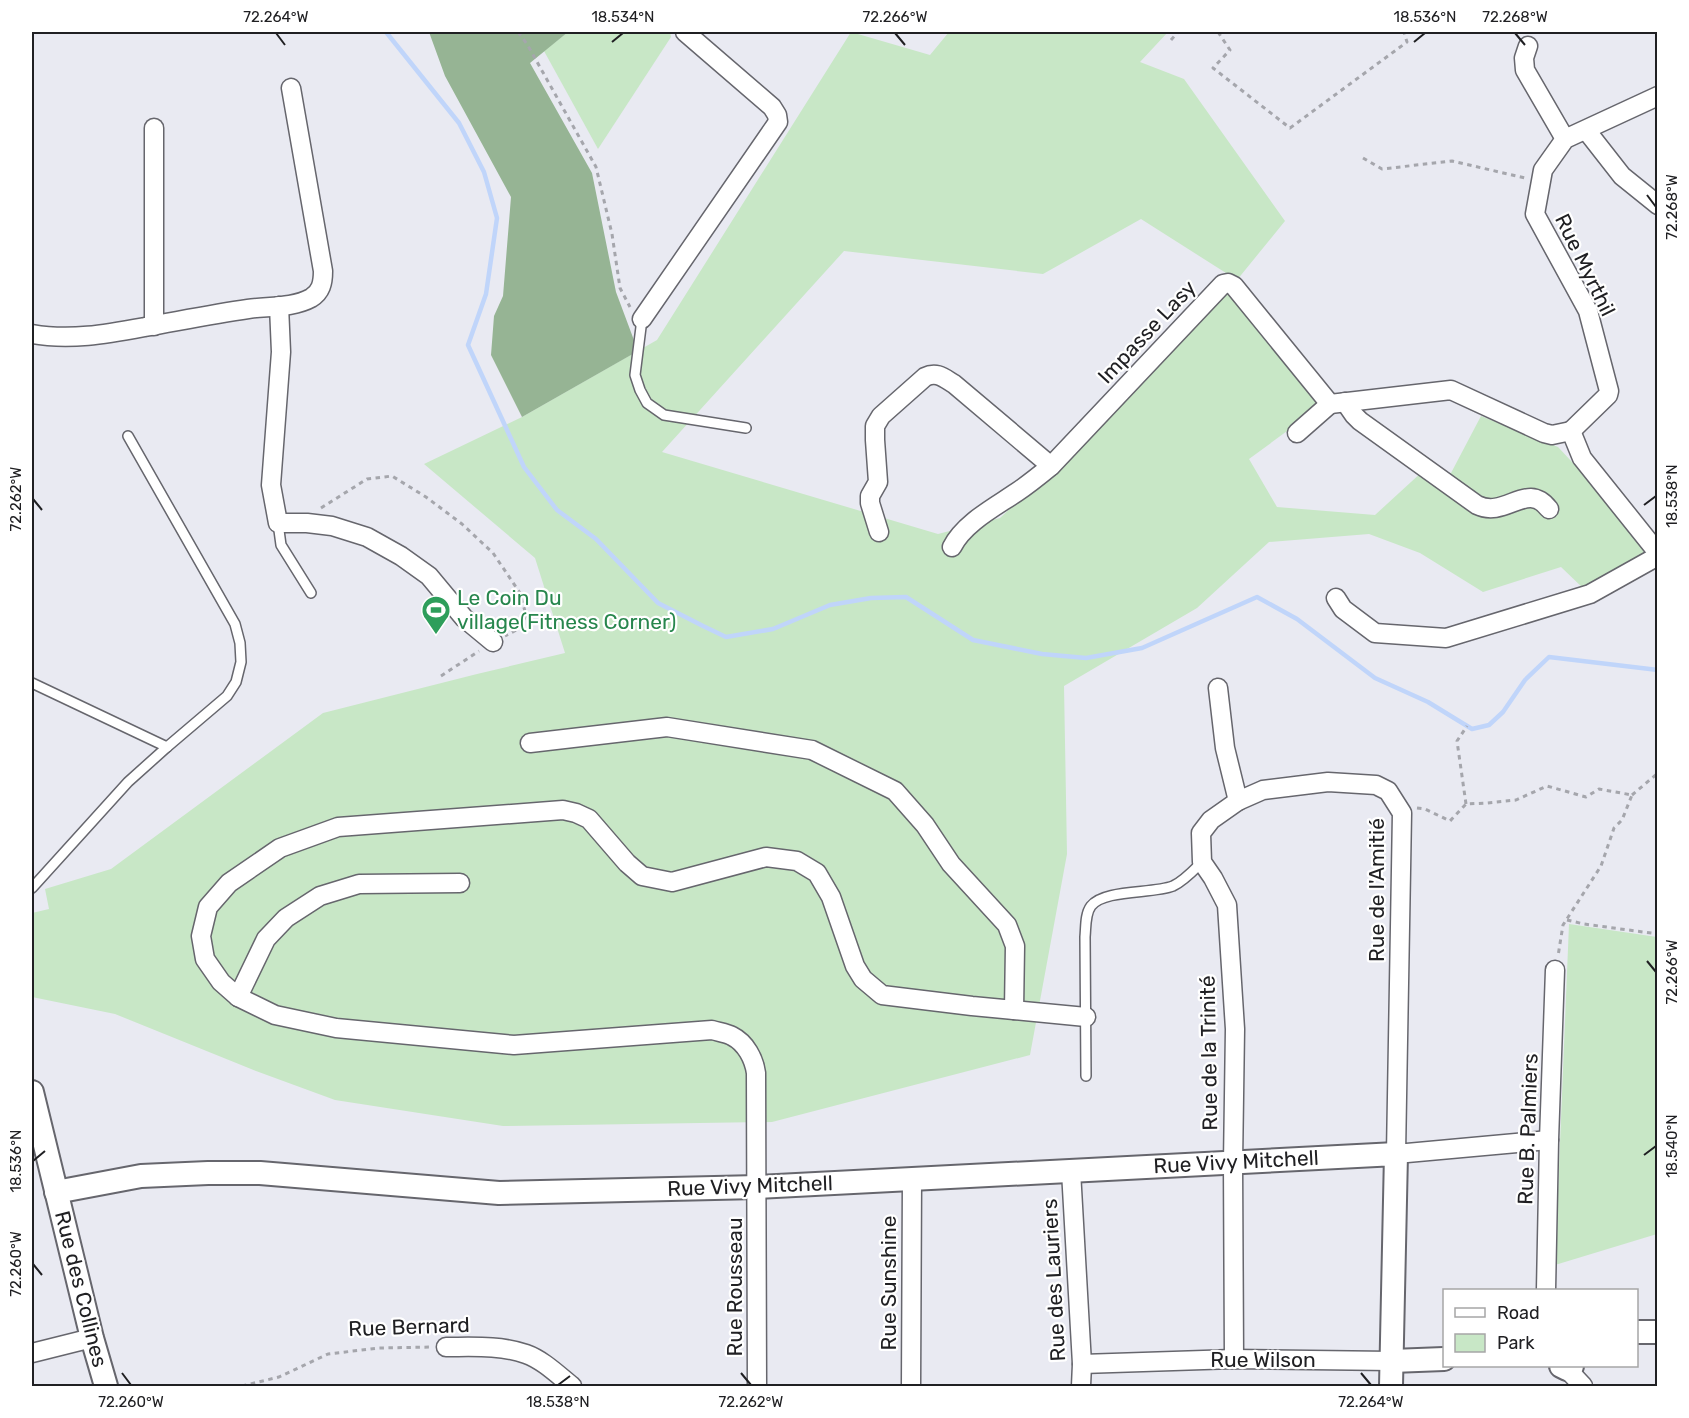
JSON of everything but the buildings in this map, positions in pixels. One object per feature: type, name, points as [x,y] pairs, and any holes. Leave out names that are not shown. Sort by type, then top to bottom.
[{"type":"street","points":[[642,319],[778,122],[772,107],[685,32]]},
{"type":"street","points":[[1528,46],[1524,58],[1525,70],[1565,139],[1658,96]]},
{"type":"street","points":[[32,334],[65,338],[98,336],[250,308],[279,306],[309,299],[319,292],[323,282],[323,271],[291,88]]},
{"type":"street","points":[[154,128],[154,326]]},
{"type":"street","points":[[1586,130],[1622,176],[1658,205]]},
{"type":"street","name":"Rue Myrthil","points":[[1565,139],[1543,170],[1535,214],[1588,312],[1609,392],[1571,431]]},
{"type":"street","name":"Impasse Lasy","points":[[1051,466],[1223,284],[1228,283],[1234,286],[1338,403]]},
{"type":"street","points":[[279,306],[281,352],[271,484],[278,523],[332,525],[367,537],[401,556],[429,576],[464,618],[493,642]]},
{"type":"street","points":[[879,532],[870,503],[870,496],[878,482],[875,426],[881,416],[925,377],[938,374],[954,384],[1051,466],[1017,492],[998,503],[958,535],[952,547]]},
{"type":"street","points":[[1297,433],[1338,403],[1452,390],[1544,433],[1552,435],[1571,431],[1582,458],[1658,554],[1590,594],[1446,638],[1375,633],[1343,609],[1336,598]]},
{"type":"street","points":[[1338,403],[1477,506],[1496,509],[1522,499],[1534,498],[1544,502],[1549,509]]},
{"type":"street","points":[[1218,688],[1225,748],[1238,801]]},
{"type":"street","points":[[530,743],[667,727],[812,750],[895,791],[925,825],[951,864],[1006,925],[1015,946],[1014,1010]]},
{"type":"street","name":"Rue de l'Amitié","points":[[1202,862],[1202,833],[1211,820],[1238,801],[1263,790],[1328,783],[1376,785],[1388,791],[1402,813],[1396,1154]]},
{"type":"street","name":"Rue Rousseau","points":[[757,1386],[756,1073],[748,1049],[733,1036],[712,1030],[514,1045],[336,1028],[275,1015],[238,997],[221,982],[205,959],[201,936],[208,907],[229,883],[280,848],[338,827],[562,810],[589,819],[627,863],[642,876],[672,882],[766,857],[797,861],[817,873],[831,897],[855,966],[863,978],[882,995],[1086,1017]]},
{"type":"street","name":"Rue de la Trinité","points":[[1202,862],[1227,905],[1234,1029],[1234,1359]]},
{"type":"street","points":[[238,997],[266,939],[286,918],[320,896],[359,884],[460,883]]},
{"type":"street","name":"Rue B. Palmiers","points":[[1546,1289],[1555,970]]},
{"type":"street","points":[[32,1092],[56,1192]]},
{"type":"street","name":"Rue Vivy Mitchell","points":[[56,1192],[141,1176],[239,1173],[499,1193],[758,1188],[1396,1154],[1549,1140]]},
{"type":"street","points":[[1391,1386],[1396,1154]]},
{"type":"street","name":"Rue des Lauriers","points":[[1071,1171],[1082,1364],[1081,1386]]},
{"type":"street","name":"Rue Sunshine","points":[[911,1386],[912,1179]]},
{"type":"street","name":"Rue des Collines","points":[[56,1192],[106,1386]]},
{"type":"street","points":[[1638,1332],[1658,1332]]},
{"type":"street","points":[[32,1353],[92,1338]]},
{"type":"street","name":"Rue Bernard","points":[[446,1347],[502,1347],[528,1354],[548,1366],[572,1386]]},
{"type":"street","name":"Rue Wilson","points":[[1082,1364],[1234,1359],[1443,1359]]},
{"type":"street","points":[[1568,1367],[1583,1386]]},
{"type":"lane","points":[[642,319],[635,375],[647,403],[664,415],[746,428]]},
{"type":"lane","points":[[32,888],[128,782],[227,696],[236,682],[241,662],[240,643],[235,624],[128,436]]},
{"type":"lane","points":[[278,523],[281,545],[311,593]]},
{"type":"lane","points":[[32,683],[167,747]]},
{"type":"lane","points":[[1086,1076],[1086,917],[1092,904],[1105,897],[1172,887],[1185,879],[1202,862]]},
{"type":"path","points":[[518,32],[596,167],[612,234],[620,288],[626,301],[642,319]]},
{"type":"path","points":[[1171,40],[1178,32]]},
{"type":"path","points":[[1218,32],[1230,50],[1213,68],[1290,128],[1407,42],[1404,32]]},
{"type":"path","points":[[1363,158],[1382,169],[1452,161],[1541,181]]},
{"type":"path","points":[[300,523],[367,479],[392,477],[426,496],[494,553],[520,593],[526,615],[520,628],[493,642],[441,676]]},
{"type":"path","points":[[1466,804],[1457,741],[1467,726]]},
{"type":"path","points":[[1555,970],[1563,925],[1601,866],[1614,828],[1622,820],[1632,795],[1658,773]]},
{"type":"path","points":[[1402,813],[1410,806],[1425,809],[1450,821],[1466,804],[1516,800],[1547,786],[1586,797],[1599,789],[1632,795]]},
{"type":"path","points":[[1567,920],[1658,934]]},
{"type":"path","name":"Rue Bernard","points":[[242,1386],[279,1377],[327,1354],[379,1348],[446,1347]]},
{"type":"green space","points":[[429,32],[568,32],[530,63],[592,173],[616,292],[638,351],[522,417],[491,355],[494,316],[503,296],[511,197],[445,76]]},
{"type":"green space","points":[[568,32],[670,32],[671,37],[598,149],[544,51]]},
{"type":"green space","points":[[851,32],[930,55],[949,32],[1168,32],[1140,62],[1184,79],[1285,221],[1237,280],[1141,219],[1043,274],[844,251],[662,452],[938,534],[1000,518],[1096,428],[1226,292],[1235,294],[1324,404],[1249,459],[1277,507],[1375,515],[1423,471],[1451,473],[1481,416],[1558,447],[1633,527],[1646,558],[1585,590],[1561,567],[1483,592],[1420,553],[1369,534],[1269,542],[1197,608],[1064,686],[1067,854],[1030,1055],[772,1122],[503,1126],[335,1100],[115,1014],[32,997],[32,913],[49,909],[45,889],[111,869],[323,713],[565,653],[535,558],[424,464],[522,417],[657,340]]},
{"type":"green space","points":[[1569,924],[1657,937],[1657,1234],[1555,1265]]},
{"type":"waterway","points":[[386,32],[459,123],[484,172],[497,218],[486,294],[468,345],[524,467],[557,510],[596,539],[658,603],[703,626],[726,637],[773,629],[830,605],[871,598],[906,597],[973,640],[1042,654],[1086,658],[1142,648],[1257,597],[1297,619],[1375,678],[1428,702],[1472,729],[1489,725],[1503,712],[1525,680],[1549,657],[1658,670]]},
{"type":"place","name":"Le Coin Du village(Fitness Corner)","points":[[436,636]]}]
